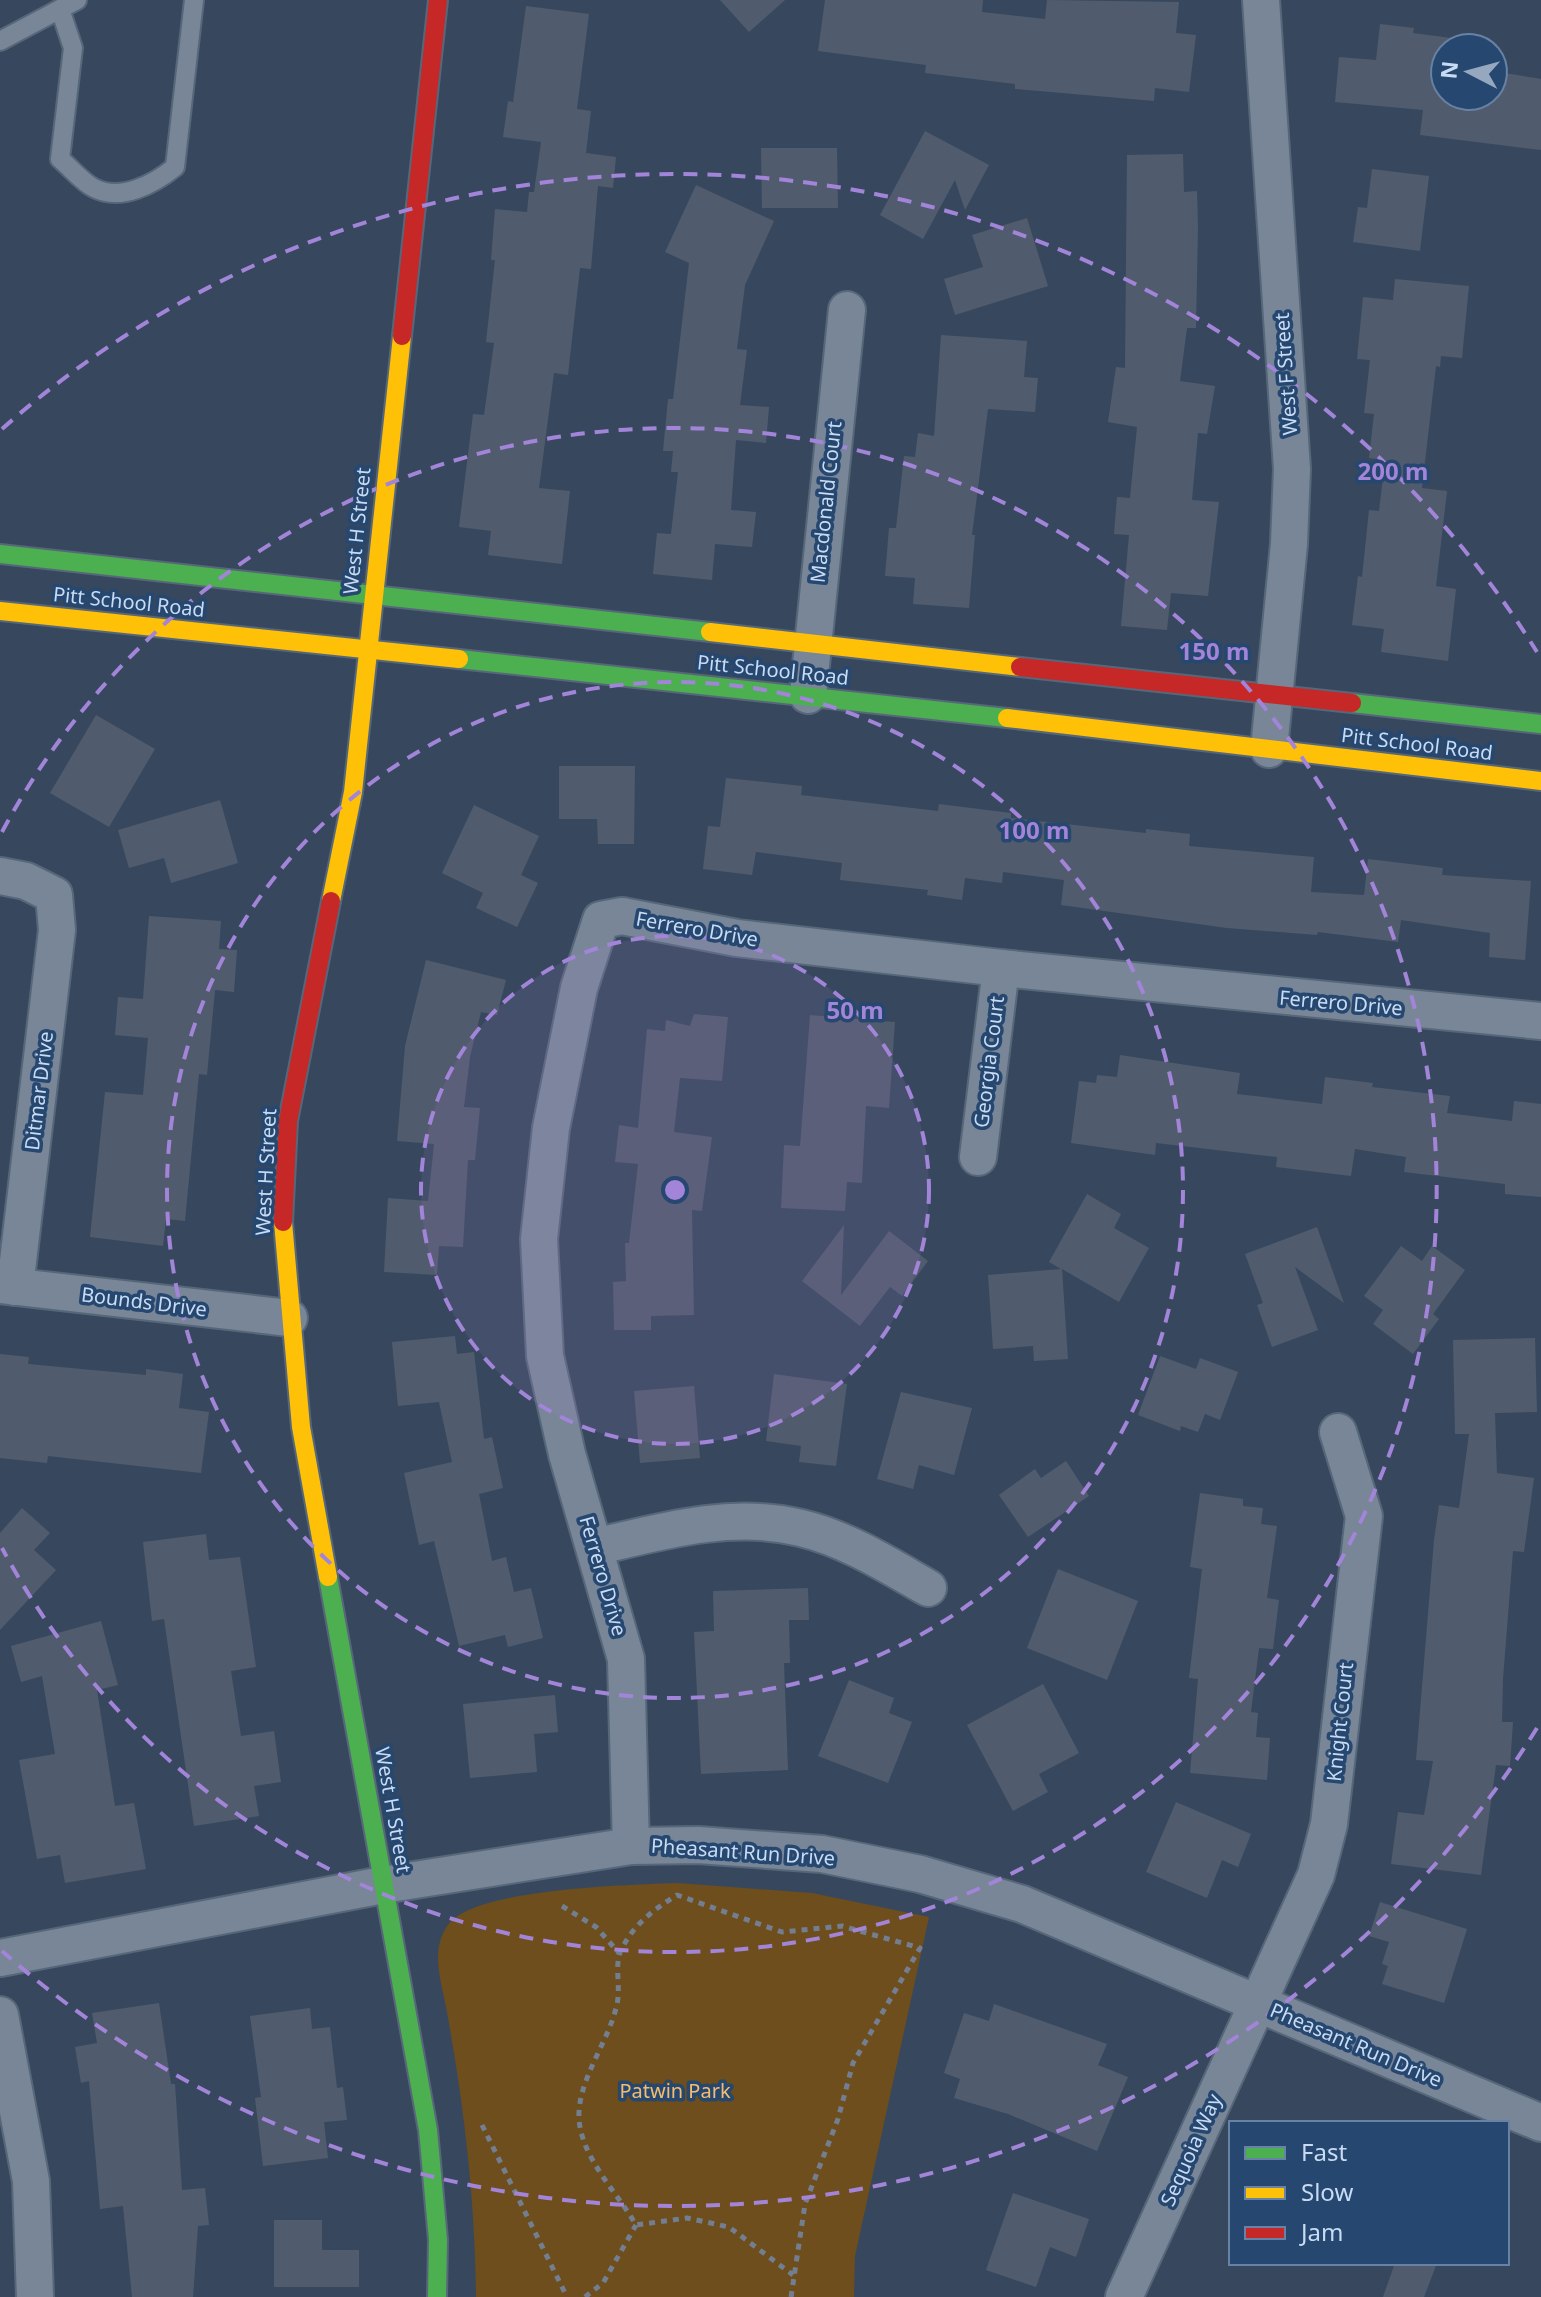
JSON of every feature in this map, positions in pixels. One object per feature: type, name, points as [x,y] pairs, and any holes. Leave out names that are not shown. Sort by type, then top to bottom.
[{"type":"main road","name":"West H Street","points":[[437,2297],[438,2240],[428,2130],[301,1427],[289,1318],[283,1221],[288,1121],[353,792],[438,0]]},
{"type":"main road","name":"Pitt School Road","points":[[0,554],[1541,724]]},
{"type":"main road","name":"Pitt School Road","points":[[0,611],[808,695],[1541,781]]},
{"type":"street","name":"West F Street","points":[[1261,0],[1292,469],[1289,544],[1269,749]]},
{"type":"street","name":"Macdonald Court","points":[[808,695],[847,310]]},
{"type":"street","name":"Ditmar Drive","points":[[0,876],[26,881],[54,895],[54,966],[8,1286]]},
{"type":"street","name":"Ferrero Drive","points":[[631,1846],[626,1659],[567,1454],[545,1356],[539,1239],[551,1128],[579,988],[601,920],[622,916],[737,938],[1001,968],[1541,1021]]},
{"type":"street","name":"Georgia Court","points":[[978,1157],[1001,968]]},
{"type":"street","name":"Bounds Drive","points":[[8,1286],[289,1318]]},
{"type":"street","name":"Knight Court","points":[[1257,2002],[1316,1875],[1329,1824],[1364,1516],[1338,1432]]},
{"type":"street","points":[[595,1547],[686,1525],[747,1521],[801,1528],[861,1550],[928,1588]]},
{"type":"street","name":"Pheasant Run Drive","points":[[0,1958],[383,1885],[631,1846],[698,1845],[822,1854],[920,1874],[1022,1904],[1541,2123]]},
{"type":"street","name":"Sequoia Way","points":[[1124,2297],[1257,2002]]},
{"type":"street","points":[[0,2015],[31,2181],[35,2297]]},
{"type":"lane","points":[[0,41],[69,4],[73,48],[60,159],[94,189],[120,194],[156,182],[175,167],[194,0]]},
{"type":"path","points":[[636,2225],[593,2163],[579,2117],[584,2088],[618,2003],[619,1953],[634,1928],[651,1911],[677,1895],[782,1932],[842,1926],[920,1948],[853,2063],[838,2119],[805,2204],[791,2297]]},
{"type":"path","points":[[562,1906],[596,1927],[619,1953]]},
{"type":"path","points":[[482,2125],[567,2297]]},
{"type":"path","points":[[636,2225],[687,2218],[729,2227],[793,2275]]},
{"type":"path","points":[[585,2297],[603,2283],[636,2225]]},
{"type":"green space","name":"Patwin Park","points":[[677,1883],[812,1893],[929,1917],[855,2256],[854,2297],[476,2297],[467,2151],[438,1965],[443,1934],[448,1925],[463,1913],[519,1896],[591,1887]]},
{"type":"building","points":[[720,0],[785,0],[749,32]]},
{"type":"building","points":[[825,0],[983,0],[982,12],[1045,19],[1047,0],[1179,2],[1176,33],[1196,35],[1189,92],[1155,88],[1154,101],[1015,89],[1015,84],[925,73],[926,65],[818,51]]},
{"type":"building","points":[[526,6],[589,14],[577,109],[591,111],[586,153],[616,157],[613,188],[598,186],[591,269],[580,268],[568,375],[554,373],[539,488],[570,491],[562,564],[488,555],[491,531],[459,527],[473,414],[484,415],[494,343],[486,342],[495,260],[491,260],[495,209],[527,212],[529,192],[534,192],[541,142],[503,137],[508,101],[513,102]]},
{"type":"building","points":[[1380,24],[1414,28],[1413,33],[1429,35],[1429,112],[1509,112],[1509,74],[1541,79],[1541,150],[1420,135],[1423,110],[1335,102],[1339,57],[1376,60]]},
{"type":"building","points":[[925,131],[989,165],[965,210],[955,180],[923,239],[880,215]]},
{"type":"building","points":[[761,148],[837,148],[838,208],[762,208]]},
{"type":"building","points":[[1183,154],[1184,192],[1197,191],[1198,226],[1196,328],[1187,328],[1180,381],[1215,386],[1207,434],[1198,433],[1192,500],[1219,502],[1208,596],[1171,593],[1167,630],[1121,626],[1129,535],[1114,534],[1117,497],[1130,498],[1137,427],[1108,422],[1116,367],[1125,368],[1127,155]]},
{"type":"building","points":[[1372,169],[1429,176],[1420,251],[1353,242],[1358,207],[1367,208]]},
{"type":"building","points":[[696,185],[774,221],[745,285],[737,349],[747,350],[740,405],[769,407],[766,443],[736,440],[731,510],[756,512],[752,547],[715,544],[712,580],[653,574],[657,533],[671,534],[678,472],[671,472],[673,451],[663,451],[668,399],[673,399],[689,263],[665,252]]},
{"type":"building","points":[[1027,218],[1048,286],[955,315],[944,279],[983,267],[972,235]]},
{"type":"building","points":[[1395,279],[1469,286],[1462,358],[1441,356],[1440,367],[1436,366],[1422,488],[1447,491],[1436,586],[1456,589],[1448,661],[1381,652],[1384,629],[1352,625],[1358,576],[1362,577],[1369,510],[1379,511],[1385,460],[1369,458],[1374,414],[1364,413],[1370,360],[1357,359],[1363,297],[1393,300]]},
{"type":"building","points":[[941,335],[1027,341],[1024,377],[1038,378],[1035,412],[988,409],[972,535],[975,535],[969,608],[913,604],[915,578],[885,576],[889,528],[896,528],[904,456],[915,457],[918,433],[934,436]]},
{"type":"building","points":[[96,715],[155,749],[109,827],[50,793]]},
{"type":"building","points":[[559,766],[635,766],[634,844],[598,844],[597,819],[559,819]]},
{"type":"building","points":[[726,778],[802,786],[801,795],[938,811],[939,804],[1011,813],[1011,818],[1146,833],[1146,829],[1190,834],[1189,846],[1314,857],[1311,892],[1364,895],[1368,859],[1443,868],[1442,875],[1531,881],[1525,960],[1489,957],[1490,933],[1401,920],[1398,942],[1318,932],[1317,935],[1227,928],[1061,905],[1064,880],[1003,872],[1002,883],[965,878],[962,900],[927,895],[928,890],[840,880],[842,863],[756,852],[752,875],[703,869],[708,826],[720,827]]},
{"type":"building","points":[[220,800],[238,863],[171,883],[164,858],[129,868],[118,830]]},
{"type":"building","points":[[474,805],[539,836],[521,875],[538,883],[517,927],[476,908],[483,893],[442,873]]},
{"type":"building","points":[[149,916],[221,921],[219,949],[237,950],[234,992],[215,990],[207,1075],[199,1074],[185,1221],[166,1219],[163,1246],[90,1237],[105,1092],[143,1095],[148,1038],[115,1035],[118,997],[143,999]]},
{"type":"building","points":[[426,960],[506,980],[497,1015],[481,1012],[470,1057],[464,1107],[480,1108],[475,1160],[468,1160],[463,1247],[439,1246],[437,1275],[384,1272],[388,1198],[428,1201],[434,1144],[397,1141],[405,1046]]},
{"type":"building","points":[[694,1014],[728,1017],[722,1081],[680,1078],[674,1132],[712,1137],[702,1211],[692,1210],[694,1315],[651,1316],[651,1330],[614,1330],[613,1282],[626,1281],[625,1243],[629,1243],[638,1164],[615,1162],[619,1125],[638,1128],[647,1029],[665,1031],[666,1020],[690,1026]]},
{"type":"building","points":[[810,1015],[895,1022],[889,1108],[866,1106],[862,1183],[847,1182],[845,1211],[781,1208],[784,1145],[800,1146]]},
{"type":"building","points":[[1120,1055],[1240,1073],[1237,1094],[1322,1104],[1325,1077],[1373,1083],[1372,1087],[1450,1096],[1447,1113],[1512,1121],[1514,1101],[1541,1104],[1541,1197],[1505,1194],[1505,1184],[1404,1172],[1406,1157],[1355,1149],[1351,1176],[1276,1167],[1277,1157],[1156,1143],[1155,1155],[1071,1143],[1079,1081],[1096,1083],[1097,1075],[1117,1077]]},
{"type":"building","points":[[1087,1194],[1121,1214],[1114,1228],[1149,1248],[1119,1302],[1062,1269],[1068,1359],[1034,1361],[1033,1346],[993,1349],[988,1275],[1061,1269],[1049,1262]]},
{"type":"building","points":[[844,1225],[841,1295],[889,1231],[928,1261],[902,1296],[890,1287],[860,1326],[802,1281]]},
{"type":"building","points":[[1317,1227],[1344,1303],[1295,1267],[1318,1330],[1272,1347],[1257,1305],[1263,1303],[1245,1254]]},
{"type":"building","points":[[1401,1246],[1422,1261],[1432,1246],[1465,1270],[1433,1314],[1439,1319],[1413,1354],[1373,1324],[1383,1310],[1364,1296]]},
{"type":"building","points":[[455,1336],[457,1354],[474,1352],[484,1439],[492,1437],[503,1488],[479,1494],[492,1561],[506,1557],[514,1592],[531,1588],[543,1638],[508,1647],[505,1635],[459,1646],[434,1541],[419,1545],[404,1473],[452,1462],[439,1402],[398,1406],[392,1342]]},
{"type":"building","points":[[1535,1338],[1537,1412],[1495,1413],[1497,1473],[1534,1478],[1524,1552],[1513,1551],[1502,1722],[1513,1722],[1510,1766],[1496,1765],[1481,1875],[1391,1864],[1398,1812],[1424,1815],[1433,1761],[1416,1760],[1434,1540],[1439,1505],[1459,1508],[1469,1434],[1455,1434],[1453,1340]]},
{"type":"building","points":[[0,1354],[29,1357],[28,1364],[146,1375],[146,1369],[183,1374],[179,1408],[209,1412],[201,1473],[48,1456],[47,1463],[0,1458]]},
{"type":"building","points":[[1160,1356],[1196,1369],[1200,1358],[1238,1372],[1220,1420],[1205,1414],[1198,1432],[1181,1426],[1180,1431],[1138,1415]]},
{"type":"building","points":[[774,1374],[847,1384],[836,1466],[799,1462],[801,1446],[766,1441]]},
{"type":"building","points":[[694,1386],[700,1458],[640,1463],[634,1391]]},
{"type":"building","points":[[901,1392],[972,1408],[954,1475],[919,1465],[913,1489],[877,1479]]},
{"type":"building","points":[[1066,1461],[1089,1496],[1028,1537],[999,1495],[1035,1469],[1041,1478]]},
{"type":"building","points":[[1200,1493],[1243,1499],[1243,1506],[1263,1508],[1261,1524],[1277,1526],[1267,1598],[1279,1600],[1273,1649],[1259,1648],[1251,1712],[1258,1713],[1256,1737],[1270,1738],[1267,1780],[1190,1773],[1198,1679],[1189,1678],[1202,1569],[1190,1567]]},
{"type":"building","points":[[22,1508],[50,1533],[34,1550],[56,1570],[0,1630],[0,1533]]},
{"type":"building","points":[[206,1534],[209,1560],[240,1557],[256,1667],[231,1671],[241,1736],[274,1731],[281,1782],[254,1786],[259,1816],[194,1826],[164,1619],[152,1621],[143,1542]]},
{"type":"building","points":[[1058,1569],[1138,1601],[1107,1680],[1027,1648]]},
{"type":"building","points":[[808,1588],[809,1620],[789,1620],[790,1663],[784,1663],[788,1770],[701,1774],[694,1632],[714,1631],[713,1591]]},
{"type":"building","points":[[101,1621],[118,1685],[97,1690],[115,1806],[134,1803],[146,1869],[65,1883],[60,1855],[37,1859],[19,1760],[55,1754],[42,1676],[21,1682],[11,1646]]},
{"type":"building","points":[[849,1680],[894,1698],[889,1713],[912,1722],[888,1783],[818,1756]]},
{"type":"building","points":[[1043,1684],[1079,1753],[1039,1774],[1048,1792],[1013,1811],[967,1725]]},
{"type":"building","points":[[555,1695],[558,1732],[534,1734],[537,1772],[470,1778],[463,1704]]},
{"type":"building","points":[[1176,1802],[1251,1834],[1238,1867],[1222,1860],[1207,1898],[1146,1872]]},
{"type":"building","points":[[1380,1902],[1467,1929],[1444,2003],[1382,1984],[1388,1966],[1382,1964],[1389,1942],[1369,1936]]},
{"type":"building","points":[[159,2003],[171,2084],[175,2084],[182,2190],[205,2188],[209,2225],[198,2226],[193,2297],[132,2297],[123,2206],[100,2209],[89,2081],[81,2083],[75,2047],[97,2043],[92,2013]]},
{"type":"building","points":[[994,2004],[1107,2044],[1098,2065],[1128,2077],[1097,2151],[1008,2114],[954,2098],[960,2079],[944,2073],[964,2013],[989,2021]]},
{"type":"building","points":[[310,2008],[312,2029],[330,2027],[337,2088],[343,2087],[347,2120],[324,2122],[328,2158],[263,2166],[255,2098],[261,2097],[250,2016]]},
{"type":"building","points":[[1013,2193],[1089,2219],[1076,2257],[1050,2247],[1036,2287],[986,2270]]},
{"type":"building","points":[[274,2220],[322,2220],[322,2250],[359,2250],[359,2287],[274,2287]]},
{"type":"building","points":[[1394,2265],[1436,2265],[1424,2297],[1383,2297]]},
{"type":"traffic: fast","points":[[0,554],[710,632]]},
{"type":"traffic: fast","points":[[459,659],[1007,718]]},
{"type":"traffic: fast","points":[[1352,703],[1541,724]]},
{"type":"traffic: fast","points":[[328,1577],[428,2130],[438,2240],[437,2297]]},
{"type":"traffic: slow","points":[[331,901],[353,792],[402,336]]},
{"type":"traffic: slow","points":[[0,611],[459,659]]},
{"type":"traffic: slow","points":[[710,632],[1020,667]]},
{"type":"traffic: slow","points":[[1007,718],[1541,781]]},
{"type":"traffic: slow","points":[[283,1222],[301,1427],[328,1577]]},
{"type":"traffic: jam","points":[[402,336],[438,0]]},
{"type":"traffic: jam","points":[[1020,667],[1352,703]]},
{"type":"traffic: jam","points":[[283,1222],[288,1121],[331,901]]}]
